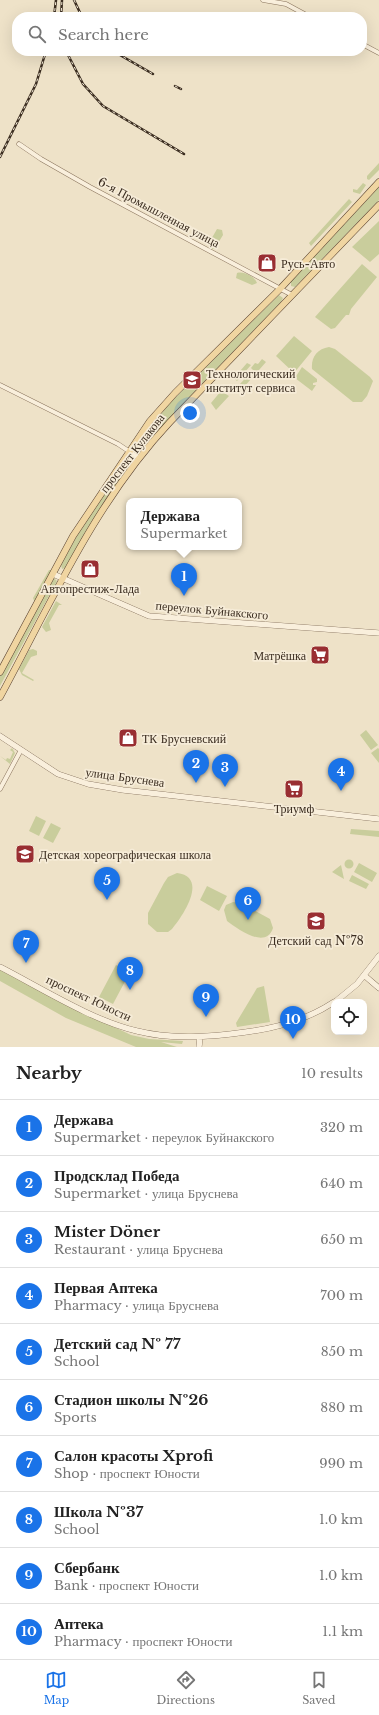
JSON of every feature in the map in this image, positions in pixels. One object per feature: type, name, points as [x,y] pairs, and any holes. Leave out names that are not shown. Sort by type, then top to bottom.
[{"type":"main road","name":"проспект Кулакова","points":[[0,672],[81,522],[150,421],[175,393],[280,289],[379,182]]},
{"type":"main road","name":"проспект Кулакова","points":[[0,697],[62,579],[106,504],[139,458],[166,426],[379,206]]},
{"type":"street","points":[[263,0],[286,4],[301,12]]},
{"type":"street","points":[[367,47],[379,53]]},
{"type":"street","name":"6-я Промышленная улица","points":[[19,144],[41,159],[90,187],[292,295]]},
{"type":"street","points":[[0,385],[129,451],[139,458]]},
{"type":"street","name":"переулок Буйнакского","points":[[53,574],[149,616],[379,633]]},
{"type":"street","name":"улица Бруснева","points":[[0,736],[58,774],[88,784],[123,790],[379,819]]},
{"type":"street","points":[[0,788],[21,750]]},
{"type":"street","name":"проспект Юности","points":[[338,999],[365,976],[379,956]]},
{"type":"street","name":"проспект Юности","points":[[0,967],[72,1005],[123,1027],[157,1035],[200,1037],[250,1032],[284,1025],[316,1013],[331,1004]]},
{"type":"street","points":[[365,976],[379,988]]},
{"type":"street","points":[[199,1047],[200,1037]]},
{"type":"green space","points":[[379,163],[379,170],[369,180],[367,179],[367,176]]},
{"type":"green space","points":[[363,183],[366,185],[360,194],[353,192],[353,189],[357,190]]},
{"type":"green space","points":[[379,187],[379,200],[295,287],[291,286],[291,281]]},
{"type":"green space","points":[[349,199],[352,202],[311,246],[309,243]]},
{"type":"green space","points":[[379,221],[379,254],[370,262],[352,247]]},
{"type":"green space","points":[[217,229],[222,230],[223,235],[215,248],[212,249],[209,243]]},
{"type":"green space","points":[[362,264],[377,277],[351,309],[349,315],[346,315],[335,328],[331,329],[315,317]]},
{"type":"green space","points":[[237,273],[243,273],[254,278],[257,283],[252,285],[236,278]]},
{"type":"green space","points":[[279,295],[283,298],[281,302],[177,410],[141,452],[136,452],[136,447],[168,405]]},
{"type":"green space","points":[[294,336],[312,351],[294,373],[276,356]]},
{"type":"green space","points":[[329,347],[335,349],[373,381],[367,396],[362,402],[353,402],[312,369],[316,354]]},
{"type":"green space","points":[[262,359],[266,362],[244,387],[240,384],[253,370],[251,368],[255,363],[258,364]]},
{"type":"green space","points":[[247,363],[251,365],[237,381],[234,378]]},
{"type":"green space","points":[[302,367],[317,379],[317,382],[313,383],[313,385],[316,385],[312,391],[295,378]]},
{"type":"green space","points":[[221,391],[229,396],[216,410],[211,403]]},
{"type":"green space","points":[[126,462],[130,465],[108,495],[65,568],[62,569],[61,565],[79,532]]},
{"type":"green space","points":[[49,570],[53,570],[35,603],[33,598]]},
{"type":"green space","points":[[54,578],[57,581],[0,686],[0,676]]},
{"type":"green space","points":[[56,601],[62,605],[59,605],[49,623],[51,630],[46,632],[42,627]]},
{"type":"green space","points":[[33,649],[37,651],[37,655],[31,657],[22,673],[34,680],[33,681],[22,675],[19,669],[29,650]]},
{"type":"green space","points":[[366,730],[378,745],[371,750],[360,735]]},
{"type":"green space","points":[[12,748],[15,753],[10,764],[0,756],[6,760],[7,758],[10,759],[13,752],[10,750]]},
{"type":"green space","points":[[378,748],[379,749],[379,763],[371,753]]},
{"type":"green space","points":[[36,816],[46,821],[39,836],[29,831]]},
{"type":"green space","points":[[51,823],[61,828],[53,843],[43,838]]},
{"type":"green space","points":[[351,829],[379,831],[379,837],[350,834]]},
{"type":"green space","points":[[349,859],[354,864],[349,869],[344,864]]},
{"type":"green space","points":[[359,863],[377,873],[372,882],[354,872]]},
{"type":"green space","points":[[341,865],[344,879],[332,872]]},
{"type":"green space","points":[[177,873],[186,876],[191,882],[191,898],[187,907],[172,929],[168,932],[157,932],[148,924],[148,913],[168,877]]},
{"type":"green space","points":[[352,875],[369,884],[366,889],[349,881]]},
{"type":"green space","points":[[207,886],[227,896],[219,911],[200,900]]},
{"type":"green space","points":[[233,902],[241,903],[270,919],[273,928],[269,934],[258,938],[245,933],[227,921],[224,910],[226,905]]},
{"type":"green space","points":[[116,965],[130,972],[113,1004],[99,997]]},
{"type":"green space","points":[[0,969],[131,1035],[149,1039],[183,1041],[182,1044],[161,1042],[177,1047],[136,1047],[66,1018],[0,981]]},
{"type":"green space","points":[[264,986],[270,1022],[237,1027],[236,1023],[257,988]]},
{"type":"railway","points":[[55,12],[56,0]]},
{"type":"railway","points":[[61,12],[62,0]]},
{"type":"railway","points":[[74,0],[80,12]]},
{"type":"railway","points":[[0,157],[36,84],[44,56]]},
{"type":"railway","points":[[69,56],[83,84],[103,106],[184,154]]},
{"type":"railway","points":[[122,56],[153,74]]},
{"type":"railway","points":[[175,86],[181,89]]},
{"type":"place","name":"Русь-Авто","points":[[267,263]]},
{"type":"place","name":"Технологический институт сервиса","points":[[192,380]]},
{"type":"place","name":"Автопрестиж-Лада","points":[[90,569]]},
{"type":"place","name":"Держава","points":[[184,596]]},
{"type":"place","name":"Матрёшка","points":[[320,655]]},
{"type":"place","name":"ТК Брусневский","points":[[128,738]]},
{"type":"place","name":"Продсклад Победа","points":[[196,783]]},
{"type":"place","name":"Mister Döner","points":[[225,787]]},
{"type":"place","name":"Триумф","points":[[294,789]]},
{"type":"place","name":"Первая Аптека","points":[[341,791]]},
{"type":"place","name":"Детская хореографическая школа","points":[[25,854]]},
{"type":"place","name":"Детский сад № 77","points":[[107,900]]},
{"type":"place","name":"Стадион школы №26","points":[[248,920]]},
{"type":"place","name":"Детский сад №78","points":[[316,921]]},
{"type":"place","name":"Салон красоты Xprofi","points":[[26,963]]},
{"type":"place","name":"Школа №37","points":[[130,990]]},
{"type":"place","name":"Сбербанк","points":[[206,1017]]},
{"type":"place","name":"Аптека","points":[[293,1039]]}]
